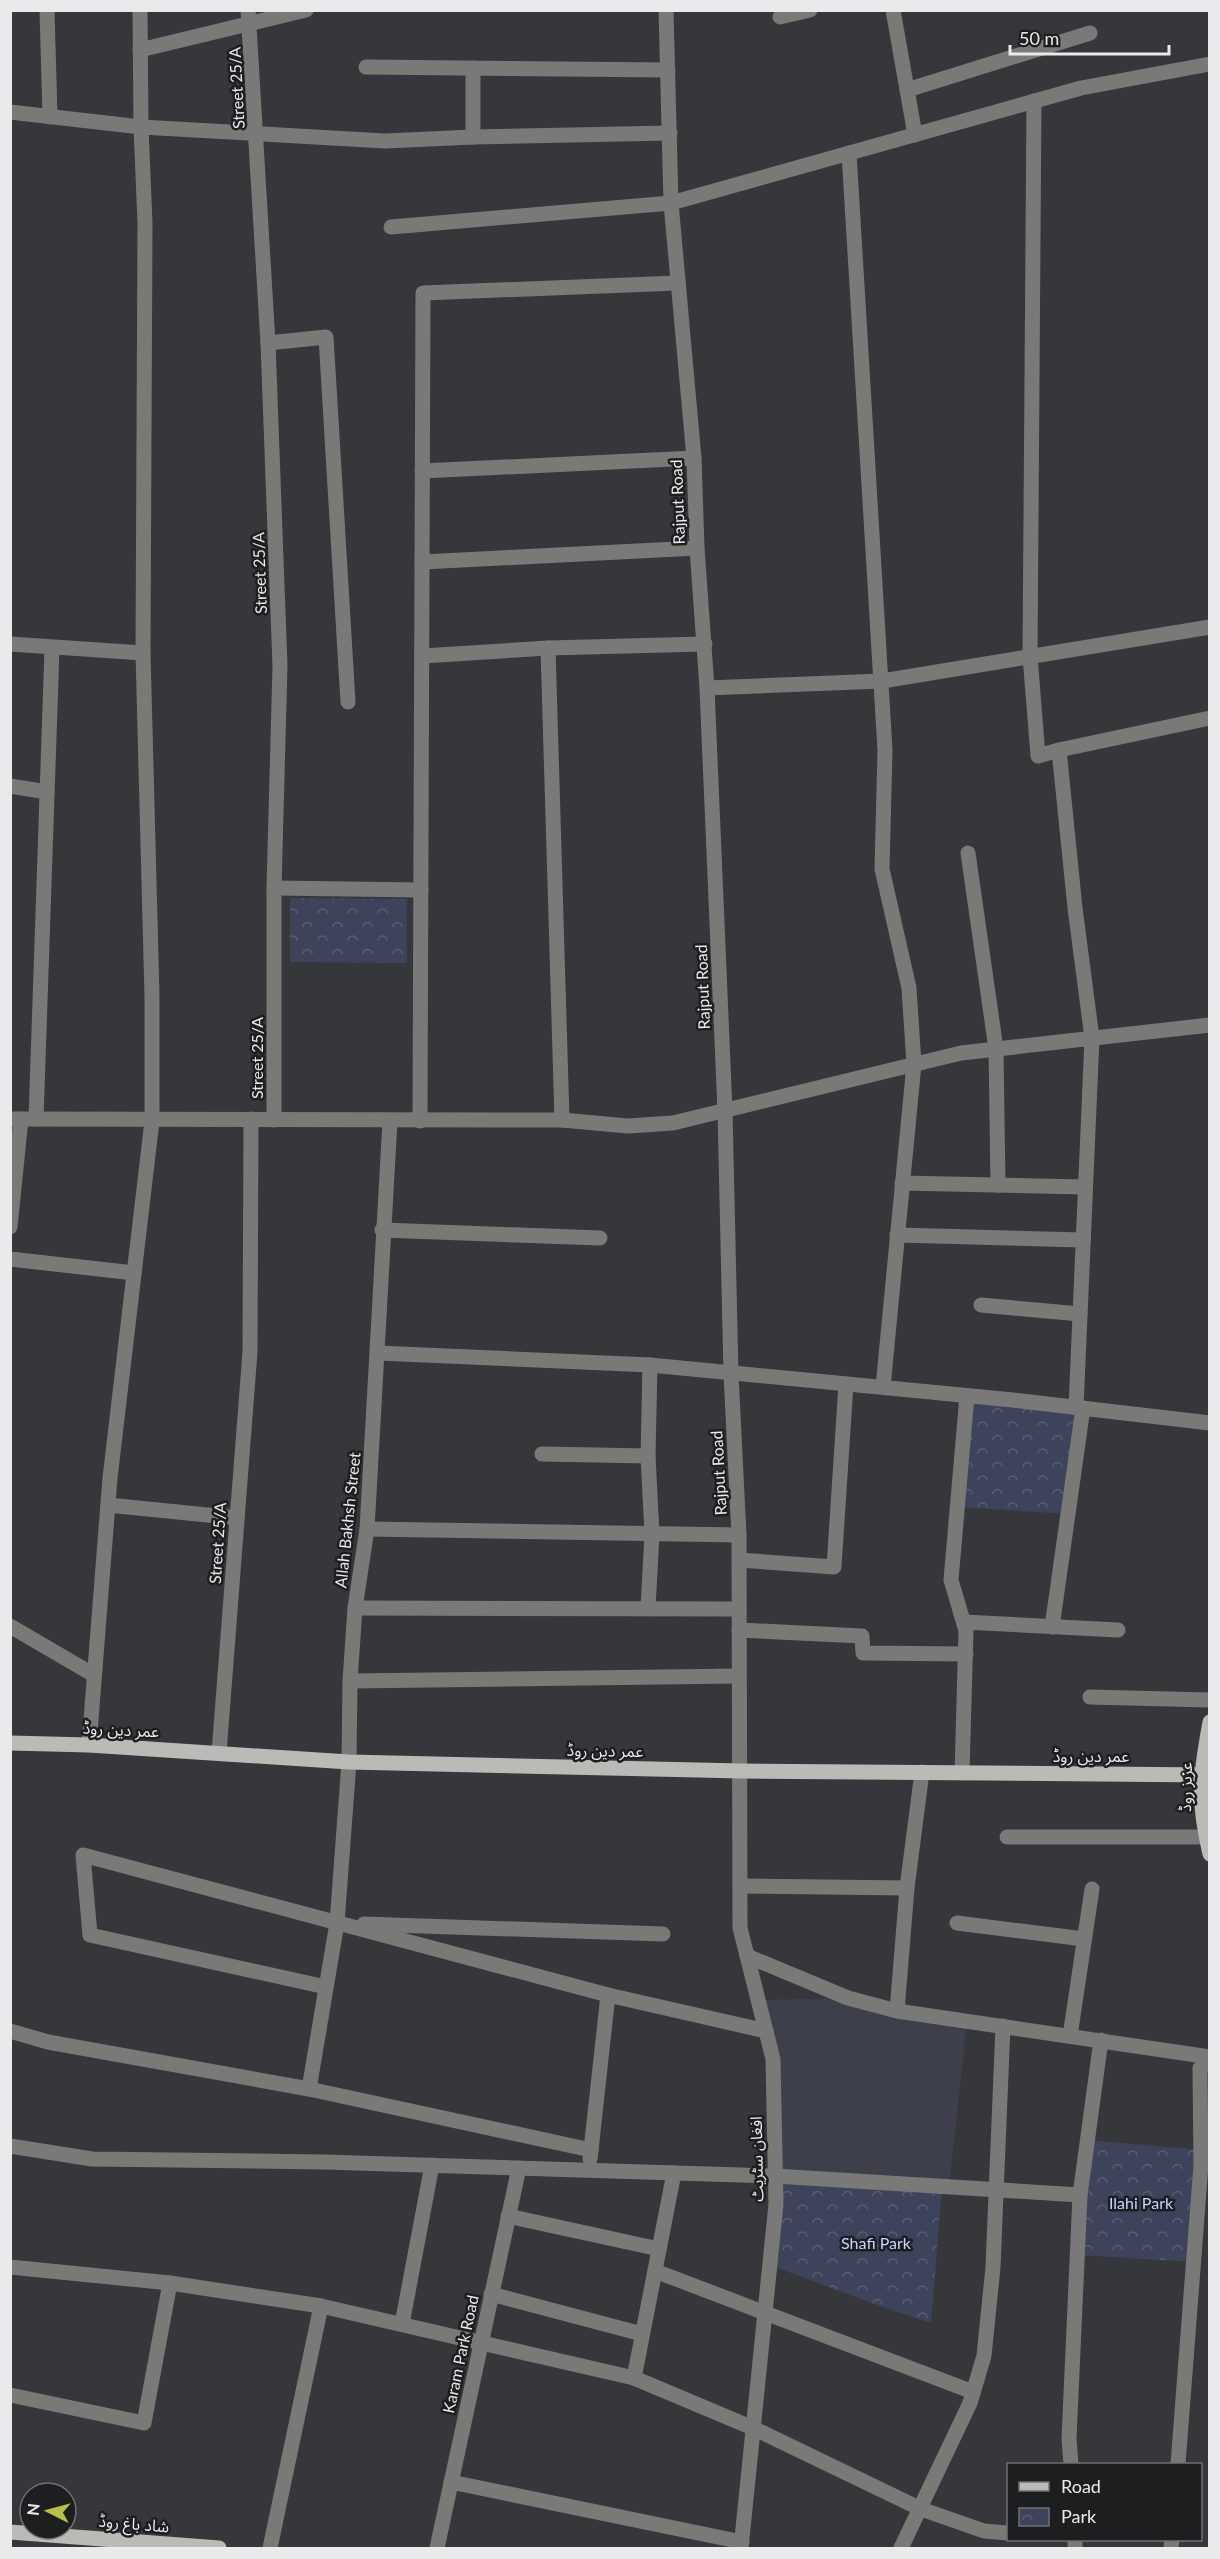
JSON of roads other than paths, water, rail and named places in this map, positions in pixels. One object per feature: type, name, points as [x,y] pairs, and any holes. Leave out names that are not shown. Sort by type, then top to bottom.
[{"type":"main road","name":"عزیز روڈ","points":[[1209,1722],[1205,1774],[1199,1799],[1209,1854]]},
{"type":"main road","name":"عمر دین روڈ","points":[[10,1743],[89,1745],[349,1762],[742,1771],[1205,1774]]},
{"type":"main road","name":"شاد باغ روڈ","points":[[10,2532],[134,2545],[219,2548]]},
{"type":"street","points":[[47,10],[50,117]]},
{"type":"street","points":[[89,1745],[108,1505],[152,1120],[152,996],[143,653],[145,223],[140,10]]},
{"type":"street","points":[[140,50],[249,18],[306,10]]},
{"type":"street","name":"Rajput Road","points":[[666,10],[671,203],[694,458],[697,548],[707,688],[725,1111],[731,1374],[740,1535],[738,1676],[742,1771]]},
{"type":"street","points":[[780,17],[810,10]]},
{"type":"street","points":[[898,12],[915,135]]},
{"type":"street","name":"Street 25/A","points":[[249,18],[268,343],[280,666],[274,888],[274,1120]]},
{"type":"street","points":[[907,90],[1090,33]]},
{"type":"street","points":[[391,227],[671,203],[1081,88],[1209,64]]},
{"type":"street","points":[[366,67],[668,70]]},
{"type":"street","points":[[473,68],[473,136]]},
{"type":"street","points":[[1034,101],[1030,656],[1038,756],[1209,718]]},
{"type":"street","points":[[10,112],[141,127],[385,141],[473,136],[669,133]]},
{"type":"street","points":[[849,153],[882,681],[885,750],[882,869],[909,988],[914,1064],[883,1387]]},
{"type":"street","points":[[420,1121],[423,292],[678,283]]},
{"type":"street","points":[[268,343],[326,337],[348,702]]},
{"type":"street","points":[[422,471],[694,458]]},
{"type":"street","points":[[422,562],[697,548]]},
{"type":"street","points":[[707,688],[882,681],[1209,627]]},
{"type":"street","points":[[10,644],[52,649],[143,653]]},
{"type":"street","points":[[422,656],[548,648],[705,644]]},
{"type":"street","points":[[548,648],[562,1120]]},
{"type":"street","points":[[10,1227],[22,1119],[47,792],[52,649]]},
{"type":"street","points":[[1052,1627],[1079,1408],[1080,1314],[1092,1038],[1075,908],[1059,750]]},
{"type":"street","points":[[10,786],[47,792]]},
{"type":"street","points":[[968,853],[996,1049],[998,1185]]},
{"type":"street","points":[[274,888],[421,890]]},
{"type":"street","points":[[22,1119],[562,1120],[628,1126],[673,1123],[961,1053],[1209,1025]]},
{"type":"street","name":"Street 25/A","points":[[219,1753],[250,1352],[251,1119]]},
{"type":"street","name":"Allah Bakhsh Street","points":[[309,2089],[337,1923],[349,1762],[350,1680],[355,1608],[367,1529],[378,1353],[382,1230],[390,1121]]},
{"type":"street","points":[[902,1183],[1085,1187]]},
{"type":"street","points":[[382,1230],[600,1238]]},
{"type":"street","points":[[897,1235],[1083,1240]]},
{"type":"street","points":[[10,1259],[134,1273]]},
{"type":"street","points":[[981,1305],[1080,1314]]},
{"type":"street","points":[[378,1353],[650,1365],[883,1387],[1209,1423]]},
{"type":"street","points":[[648,1608],[652,1534],[648,1456],[650,1365]]},
{"type":"street","points":[[739,1560],[834,1567],[846,1384]]},
{"type":"street","points":[[962,1773],[966,1631],[951,1580],[967,1396]]},
{"type":"street","points":[[542,1454],[648,1456]]},
{"type":"street","points":[[108,1505],[237,1518]]},
{"type":"street","points":[[367,1529],[740,1535]]},
{"type":"street","points":[[355,1608],[739,1609]]},
{"type":"street","points":[[964,1622],[1118,1630]]},
{"type":"street","points":[[10,1626],[94,1675]]},
{"type":"street","points":[[739,1630],[862,1636],[863,1653],[966,1654]]},
{"type":"street","points":[[350,1680],[738,1676]]},
{"type":"street","points":[[1090,1697],[1209,1700]]},
{"type":"street","name":"افغان سٹریٹ","points":[[741,2545],[776,2204],[773,2059],[740,1928],[742,1771]]},
{"type":"street","points":[[897,2011],[907,1888],[922,1772]]},
{"type":"street","points":[[1007,1837],[1206,1837]]},
{"type":"street","points":[[326,1987],[90,1935],[83,1855],[608,1995],[766,2031]]},
{"type":"street","points":[[740,1886],[907,1888]]},
{"type":"street","points":[[1070,2036],[1092,1889]]},
{"type":"street","points":[[337,1923],[663,1934]]},
{"type":"street","points":[[957,1923],[1084,1939]]},
{"type":"street","points":[[747,1956],[848,1998],[897,2011],[1101,2040],[1209,2059]]},
{"type":"street","points":[[589,2170],[608,1995]]},
{"type":"street","points":[[901,2548],[921,2509],[973,2392],[984,2356],[993,2267],[1003,2026]]},
{"type":"street","points":[[10,2031],[48,2042],[309,2089],[591,2150]]},
{"type":"street","points":[[1071,2463],[1069,2439],[1080,2195],[1101,2040]]},
{"type":"street","points":[[1178,2463],[1203,2213],[1200,2068],[1209,2059]]},
{"type":"street","points":[[10,2146],[92,2159],[432,2165],[775,2176],[1080,2195]]},
{"type":"street","points":[[402,2324],[432,2165]]},
{"type":"street","name":"Karam Park Road","points":[[437,2548],[519,2168]]},
{"type":"street","points":[[634,2378],[674,2173]]},
{"type":"street","points":[[508,2216],[659,2248]]},
{"type":"street","points":[[10,2267],[170,2283],[321,2306],[634,2378],[753,2428],[921,2509],[984,2531],[1007,2533]]},
{"type":"street","points":[[655,2271],[973,2392]]},
{"type":"street","points":[[10,2395],[144,2423],[170,2283]]},
{"type":"street","points":[[491,2294],[642,2334]]},
{"type":"street","points":[[270,2548],[321,2306]]},
{"type":"street","points":[[451,2482],[741,2545]]},
{"type":"park label","name":"Ilahi Park","points":[[1141,2202]]},
{"type":"park label","name":"Shafi Park","points":[[876,2242]]}]
